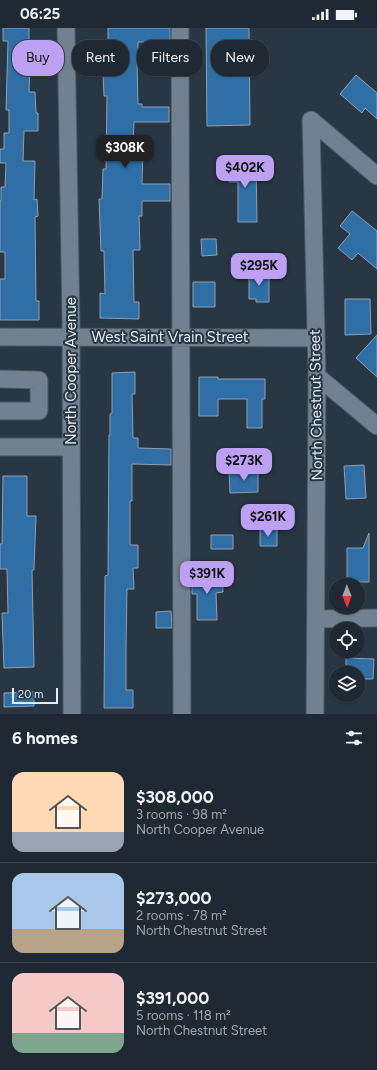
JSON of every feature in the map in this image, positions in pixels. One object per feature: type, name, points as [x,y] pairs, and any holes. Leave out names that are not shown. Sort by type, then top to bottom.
[{"type":"street","name":"North Cooper Avenue","points":[[66,28],[71,336],[72,714]]},
{"type":"street","points":[[180,28],[182,714]]},
{"type":"street","name":"North Chestnut Street","points":[[315,714],[317,376],[311,120],[377,176]]},
{"type":"street","name":"West Saint Vrain Street","points":[[0,337],[71,336],[315,338]]},
{"type":"street","points":[[317,376],[377,426]]},
{"type":"street","points":[[0,379],[39,380],[39,411],[0,411]]},
{"type":"street","points":[[0,447],[71,448]]},
{"type":"street","points":[[316,619],[377,618]]},
{"type":"building","points":[[3,28],[29,28],[29,40],[12,40],[12,76],[30,76],[29,92],[35,92],[36,113],[38,113],[38,131],[24,131],[23,161],[35,161],[34,200],[37,199],[38,216],[35,217],[36,301],[39,301],[39,320],[0,320],[0,279],[5,279],[5,252],[0,252],[0,201],[1,187],[5,187],[6,163],[0,163],[0,149],[4,149],[4,133],[9,133],[9,110],[6,110],[8,41],[3,41]]},
{"type":"building","points":[[108,28],[170,28],[170,40],[137,40],[138,104],[142,104],[142,107],[169,107],[169,122],[134,122],[133,148],[143,148],[142,184],[170,184],[170,201],[142,201],[142,216],[139,216],[140,250],[133,250],[134,302],[139,302],[139,319],[100,318],[100,293],[105,294],[104,251],[101,251],[99,199],[102,199],[103,169],[106,169],[107,96],[104,96],[103,76],[129,76],[129,40],[108,40]]},
{"type":"building","points":[[206,28],[249,28],[249,40],[211,40],[211,76],[249,76],[250,125],[207,126]]},
{"type":"building","points":[[356,75],[377,93],[377,119],[365,108],[362,113],[340,94]]},
{"type":"building","points":[[229,162],[256,162],[257,222],[238,222],[238,182],[229,182]]},
{"type":"building","points":[[352,211],[377,231],[377,269],[358,253],[352,260],[338,248],[350,234],[340,226]]},
{"type":"building","points":[[201,239],[216,239],[217,255],[202,256]]},
{"type":"building","points":[[249,273],[269,273],[269,302],[256,302],[256,299],[249,299]]},
{"type":"building","points":[[193,282],[215,282],[215,307],[193,307]]},
{"type":"building","points":[[345,299],[370,299],[371,334],[345,335]]},
{"type":"building","points":[[377,335],[377,377],[356,358]]},
{"type":"building","points":[[135,372],[135,394],[132,394],[133,438],[138,438],[138,448],[171,449],[171,465],[132,464],[130,545],[138,545],[138,568],[133,568],[134,589],[127,589],[126,690],[133,690],[133,708],[104,708],[105,576],[108,575],[109,435],[110,414],[112,413],[112,373]]},
{"type":"building","points":[[199,377],[218,377],[218,379],[265,379],[265,399],[262,399],[262,428],[247,428],[247,399],[218,399],[218,416],[199,416]]},
{"type":"building","points":[[364,465],[366,498],[346,499],[344,466]]},
{"type":"building","points":[[258,471],[258,492],[230,493],[229,472]]},
{"type":"building","points":[[3,476],[27,476],[27,516],[36,516],[34,570],[32,570],[34,667],[4,668],[2,613],[8,613],[7,569],[0,569]]},
{"type":"building","points":[[260,529],[277,529],[277,546],[260,546]]},
{"type":"building","points":[[369,533],[369,582],[365,582],[365,578],[347,578],[347,548],[363,548]]},
{"type":"building","points":[[211,535],[233,535],[233,549],[211,549]]},
{"type":"building","points":[[222,573],[223,592],[216,593],[217,620],[197,620],[197,594],[192,594],[192,575]]},
{"type":"building","points":[[171,611],[172,628],[156,628],[156,612]]},
{"type":"building","points":[[346,658],[374,659],[373,679],[365,679],[365,666],[346,666]]},
{"type":"building","points":[[34,692],[34,706],[4,707],[4,693]]}]
